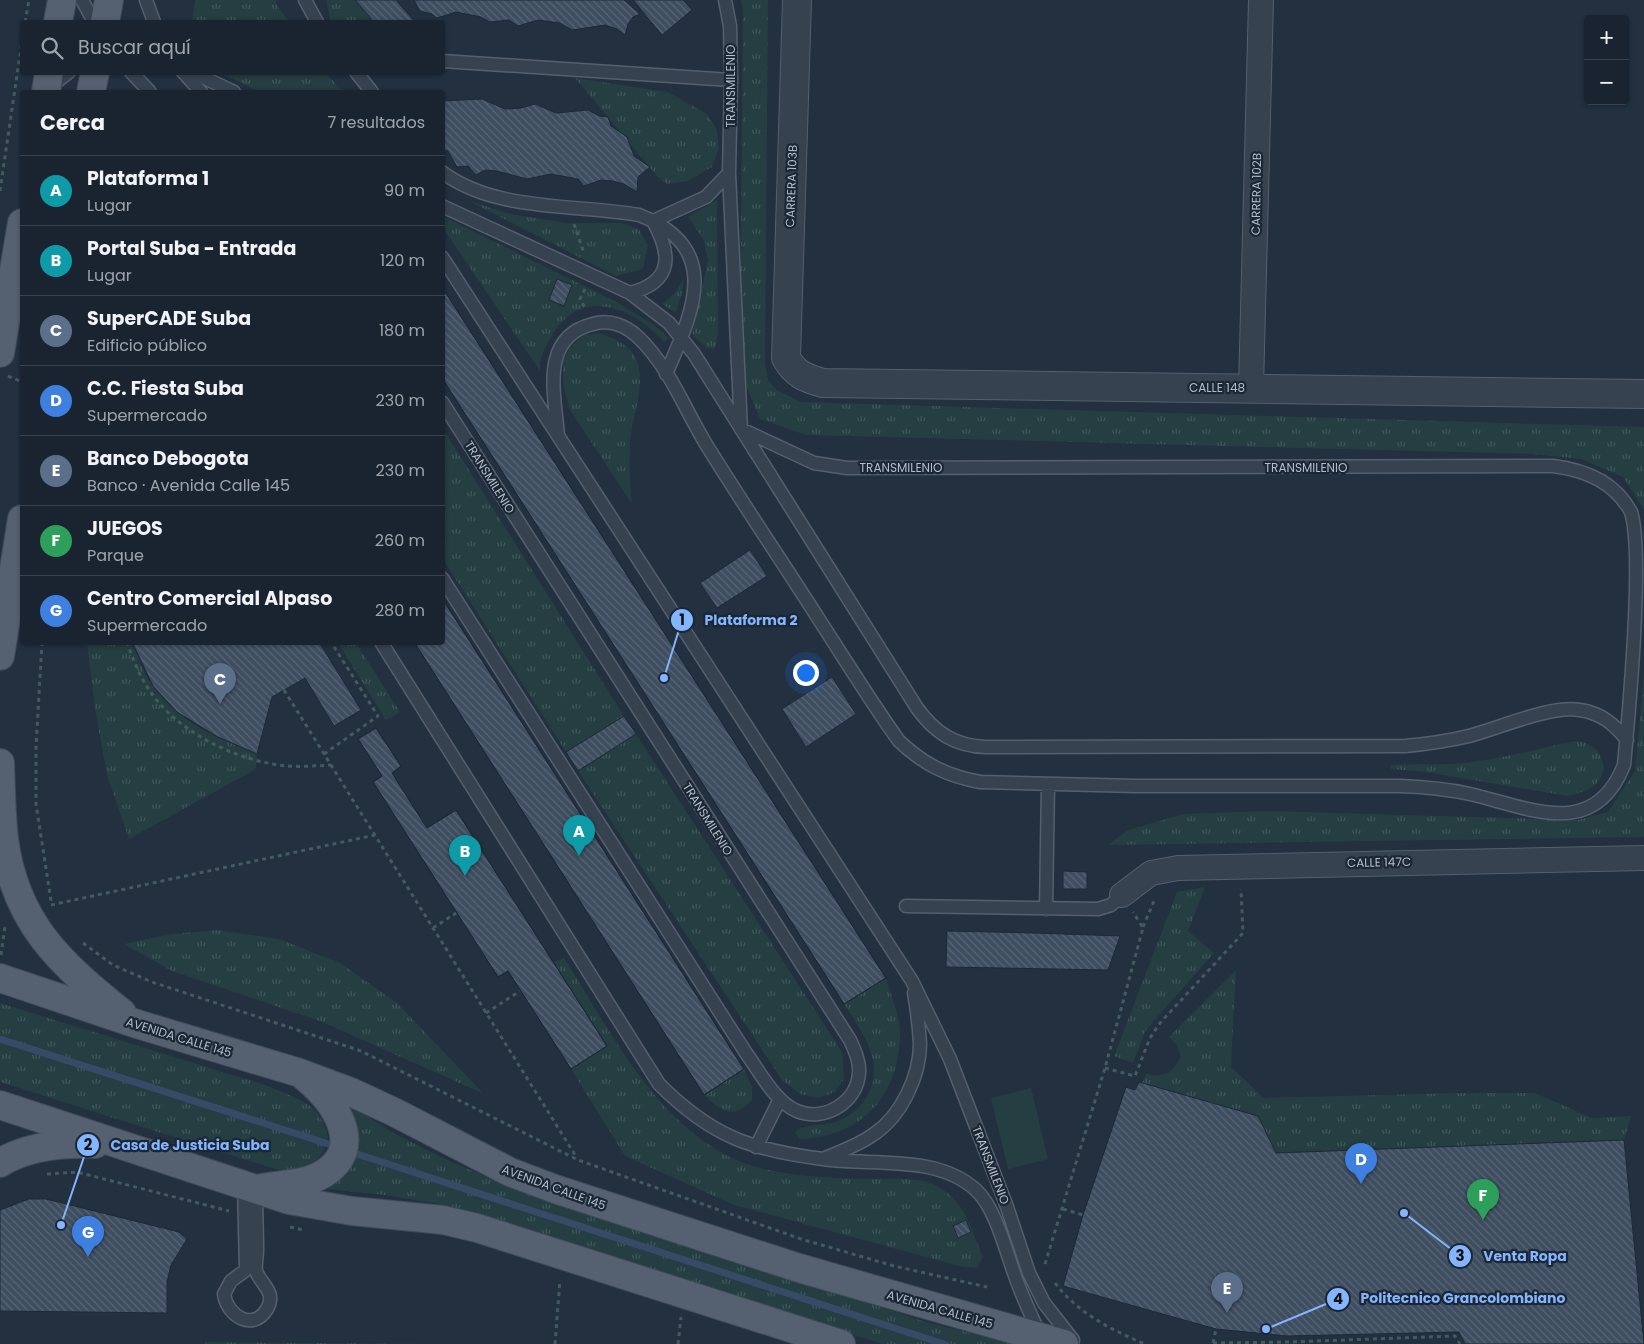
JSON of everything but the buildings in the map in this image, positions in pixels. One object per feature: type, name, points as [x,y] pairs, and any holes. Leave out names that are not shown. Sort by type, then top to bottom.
[{"type":"main road","points":[[58,20],[62,0]]},
{"type":"main road","points":[[105,20],[109,0]]},
{"type":"main road","points":[[46,90],[49,75]]},
{"type":"main road","points":[[91,90],[94,75]]},
{"type":"main road","points":[[0,353],[5,292],[20,231]]},
{"type":"main road","points":[[0,656],[20,531]]},
{"type":"main road","points":[[0,763],[4,839],[11,874],[28,916],[56,955],[137,1024]]},
{"type":"main road","name":"AVENIDA CALLE 145","points":[[0,978],[137,1024],[300,1073],[351,1092],[510,1172],[555,1190],[799,1268],[1050,1341]]},
{"type":"main road","points":[[250,1187],[310,1180],[332,1167],[342,1150],[345,1138],[343,1126],[329,1101],[319,1089],[300,1073]]},
{"type":"main road","points":[[0,1105],[289,1200],[321,1206],[443,1220],[477,1228],[841,1344]]},
{"type":"main road","points":[[0,1163],[21,1154],[57,1146],[118,1145]]},
{"type":"street","name":"CARRERA 103B","points":[[793,370],[786,358],[786,344],[797,0]]},
{"type":"street","name":"CARRERA 102B","points":[[1251,388],[1261,0]]},
{"type":"street","name":"CALLE 148","points":[[793,370],[807,379],[822,383],[1644,394]]},
{"type":"street","name":"CALLE 147C","points":[[1122,895],[1151,873],[1178,868],[1240,865],[1644,858]]},
{"type":"lane","points":[[82,0],[93,20]]},
{"type":"lane","points":[[146,0],[153,20]]},
{"type":"lane","points":[[305,0],[316,20]]},
{"type":"lane","name":"TRANSMILENIO","points":[[725,0],[730,26],[729,173],[741,429]]},
{"type":"lane","points":[[445,61],[731,80]]},
{"type":"lane","points":[[48,90],[55,81],[64,75]]},
{"type":"lane","points":[[134,75],[148,90]]},
{"type":"lane","points":[[186,75],[200,90]]},
{"type":"lane","points":[[198,75],[230,90]]},
{"type":"lane","points":[[358,75],[370,90]]},
{"type":"lane","points":[[653,220],[706,197],[729,173]]},
{"type":"lane","points":[[445,174],[474,191],[509,200],[622,212],[653,220],[674,234],[683,243],[691,258],[695,274],[694,292],[682,338],[666,374]]},
{"type":"lane","name":"TRANSMILENIO","points":[[445,207],[630,293],[663,318],[682,338],[917,708],[929,725],[956,742],[986,747],[1405,746],[1454,740],[1565,710],[1580,710],[1596,714],[1615,726],[1627,740]]},
{"type":"lane","points":[[630,293],[646,289],[656,281],[664,270],[666,250],[653,220]]},
{"type":"lane","name":"TRANSMILENIO","points":[[445,262],[912,981],[950,1059],[1029,1273],[1044,1303],[1076,1344]]},
{"type":"lane","name":"TRANSMILENIO","points":[[558,436],[553,369],[556,354],[563,342],[579,328],[605,322],[618,324],[629,329],[647,347],[666,374],[708,448],[900,741],[927,765],[961,778],[980,782],[1048,784],[1401,786],[1443,788],[1554,814],[1573,814],[1594,806],[1608,794],[1618,781],[1624,765],[1627,740],[1638,619],[1640,554],[1638,531],[1628,506],[1611,486],[1593,475],[1576,469],[1553,466],[847,468],[814,463],[741,429]]},
{"type":"lane","name":"TRANSMILENIO","points":[[445,407],[850,1040],[857,1056],[859,1072],[856,1087],[849,1099],[839,1108],[826,1113],[809,1115],[795,1110],[780,1099],[746,1053],[445,583]]},
{"type":"lane","name":"TRANSMILENIO","points":[[382,645],[659,1084],[681,1106],[703,1123],[732,1139],[756,1147],[823,1159],[926,1168],[948,1174],[976,1190],[990,1212],[1050,1341]]},
{"type":"lane","points":[[1046,909],[1048,784]]},
{"type":"lane","points":[[906,906],[1098,909],[1111,904],[1122,895]]},
{"type":"lane","name":"TRANSMILENIO","points":[[823,1159],[853,1147],[876,1134],[898,1109],[910,1088],[918,1063],[920,1045],[912,981]]},
{"type":"lane","points":[[756,1147],[780,1099]]},
{"type":"lane","points":[[250,1187],[256,1270],[267,1285],[270,1300],[264,1313],[257,1318],[246,1320],[229,1311],[224,1294],[232,1281],[246,1270],[251,1216]]},
{"type":"path","points":[[25,20],[29,0]]},
{"type":"path","points":[[0,191],[20,55]]},
{"type":"path","points":[[0,373],[20,381]]},
{"type":"path","points":[[42,645],[36,747],[36,804],[51,905],[56,913]]},
{"type":"path","points":[[128,645],[146,685],[171,715],[191,730],[248,758],[299,767],[331,765]]},
{"type":"path","points":[[324,754],[378,716],[333,645]]},
{"type":"path","points":[[284,690],[578,1160]]},
{"type":"path","points":[[51,905],[375,835]]},
{"type":"path","points":[[1105,1068],[1135,1076],[1150,1038],[1160,1023],[1243,933],[1240,865]]},
{"type":"path","points":[[1043,1268],[1063,1209],[1105,1068],[1143,928],[1122,895]]},
{"type":"path","points":[[433,928],[456,912]]},
{"type":"path","points":[[0,962],[5,926]]},
{"type":"path","points":[[78,938],[113,964],[152,982],[361,1051],[578,1160],[801,1239],[894,1266],[987,1287]]},
{"type":"path","points":[[486,1013],[520,991]]},
{"type":"path","points":[[41,1174],[77,1172],[306,1230]]},
{"type":"path","points":[[1063,1209],[1083,1215]]},
{"type":"path","points":[[555,1344],[560,1277],[570,1280]]},
{"type":"path","points":[[1053,1280],[1076,1305],[1093,1318],[1145,1344]]},
{"type":"path","points":[[678,1344],[682,1312]]},
{"type":"path","points":[[1216,1329],[1213,1343],[1455,1336],[1460,1344]]},
{"type":"green space","points":[[195,0],[276,0],[276,4],[288,20],[192,20]]},
{"type":"green space","points":[[326,0],[355,0],[372,20],[331,20]]},
{"type":"green space","points":[[741,0],[768,0],[765,363],[768,380],[777,390],[801,402],[1644,427],[1644,510],[1623,477],[1581,459],[1532,454],[806,435],[760,419],[745,383],[740,352],[743,11]]},
{"type":"green space","points":[[225,75],[328,75],[341,90],[256,90]]},
{"type":"green space","points":[[575,78],[668,92],[707,114],[717,130],[719,149],[712,167],[688,181],[667,184],[657,176]]},
{"type":"green space","points":[[717,200],[718,335],[715,349],[707,348],[692,335],[708,259],[703,239],[688,217]]},
{"type":"green space","points":[[469,201],[510,214],[567,223],[621,223],[639,229],[648,246],[643,269],[616,276]]},
{"type":"green space","points":[[445,217],[615,301],[654,325],[669,338],[664,342],[636,318],[621,311],[605,307],[590,307],[575,312],[562,322],[544,351],[540,362],[540,371],[445,231]]},
{"type":"green space","points":[[684,278],[676,313],[662,304],[674,294]]},
{"type":"green space","points":[[600,333],[611,337],[630,349],[639,369],[638,400],[630,442],[632,504],[570,410],[563,384],[563,362],[570,347],[584,335]]},
{"type":"green space","points":[[445,432],[624,716],[566,752],[445,562]]},
{"type":"green space","points":[[87,645],[133,645],[146,675],[162,698],[173,709],[199,727],[257,754],[256,769],[129,839],[107,775],[95,709]]},
{"type":"green space","points":[[339,645],[357,645],[400,712],[386,720]]},
{"type":"green space","points":[[1644,673],[1644,837],[1108,845],[1128,830],[1184,814],[1267,811],[1578,820],[1608,812],[1635,771]]},
{"type":"green space","points":[[636,734],[842,1052],[844,1079],[835,1092],[818,1098],[800,1094],[782,1080],[578,771]]},
{"type":"green space","points":[[1574,741],[1586,743],[1595,748],[1601,756],[1604,768],[1599,780],[1591,788],[1568,796],[1425,772],[1391,769],[1390,765],[1472,762]]},
{"type":"green space","points":[[1205,887],[1188,931],[1214,953],[1146,1030],[1133,1063],[1114,1056],[1177,892]]},
{"type":"green space","points":[[217,930],[279,939],[340,963],[397,1003],[484,1094],[320,1021],[172,971],[124,944],[171,934]]},
{"type":"green space","points":[[564,958],[615,1041],[634,1068],[676,1118],[701,1139],[728,1156],[744,1163],[780,1172],[837,1178],[912,1179],[933,1184],[952,1197],[967,1219],[983,1257],[977,1268],[963,1267],[734,1205],[625,1156],[571,1069],[607,1046],[553,962]]},
{"type":"green space","points":[[1236,970],[1231,1067],[1264,1098],[1535,1093],[1592,1118],[1631,1116],[1624,1140],[1276,1153],[1258,1116],[1142,1083],[1146,1073],[1162,1075],[1175,1067],[1181,1057],[1177,1045],[1169,1037]]},
{"type":"green space","points":[[886,978],[898,1016],[900,1036],[898,1056],[886,1091],[877,1105],[851,1126],[819,1137],[800,1139],[795,1133],[802,1128],[832,1123],[849,1115],[863,1102],[870,1089],[874,1076],[870,1051],[859,1027],[844,1004]]},
{"type":"green space","points":[[0,1003],[265,1085],[291,1096],[309,1105],[318,1114],[328,1134],[325,1148],[309,1167],[299,1171],[275,1169],[0,1082]]},
{"type":"green space","points":[[744,1069],[752,1087],[752,1100],[739,1110],[733,1112],[722,1109],[704,1095]]},
{"type":"green space","points":[[1031,1088],[1048,1159],[1008,1169],[991,1098]]},
{"type":"green space","points":[[349,1104],[390,1131],[445,1159],[513,1188],[926,1322],[1015,1344],[882,1344],[552,1237],[445,1205],[385,1195],[326,1189],[345,1172],[356,1130]]},
{"type":"green space","points":[[205,1342],[432,1344],[205,1344]]},
{"type":"waterway","points":[[0,1039],[338,1147]]},
{"type":"waterway","points":[[348,1151],[944,1344]]},
{"type":"place","name":"Plataforma 2","points":[[664,678]]},
{"type":"place","name":"SuperCADE Suba","points":[[220,704]]},
{"type":"place","name":"Plataforma 1","points":[[579,856]]},
{"type":"place","name":"Portal Suba - Entrada","points":[[465,876]]},
{"type":"place","name":"C.C. Fiesta Suba","points":[[1361,1184]]},
{"type":"place","name":"Venta Ropa","points":[[1404,1213]]},
{"type":"place","name":"JUEGOS","points":[[1483,1220]]},
{"type":"place","name":"Casa de Justicia Suba","points":[[61,1225]]},
{"type":"place","name":"Centro Comercial Alpaso","points":[[88,1257]]},
{"type":"place","name":"Banco Debogota","points":[[1227,1313]]},
{"type":"place","name":"Politecnico Grancolombiano","points":[[1266,1329]]}]
